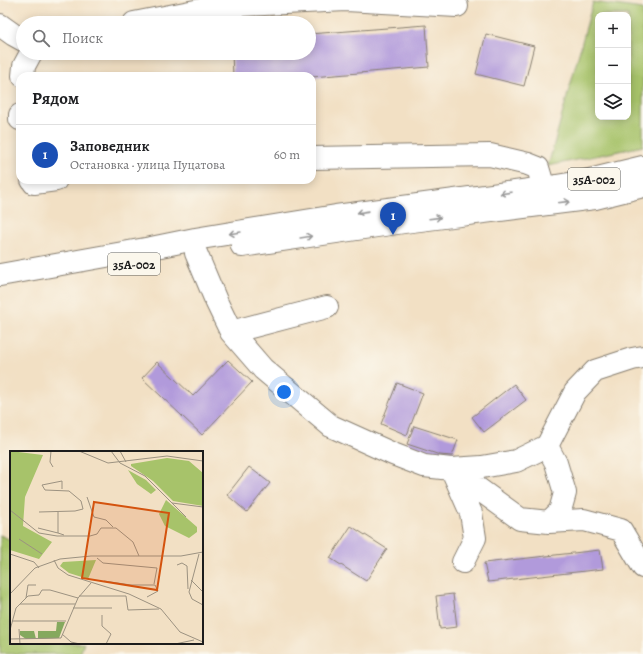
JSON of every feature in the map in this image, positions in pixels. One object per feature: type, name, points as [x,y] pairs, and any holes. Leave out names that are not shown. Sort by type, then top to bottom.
[{"type":"main road","points":[[170,16],[222,6],[346,0],[457,6]]},
{"type":"main road","points":[[0,25],[16,36]]},
{"type":"main road","points":[[23,72],[24,66],[27,60]]},
{"type":"main road","points":[[316,158],[490,155],[528,164],[538,168],[544,188]]},
{"type":"main road","name":"35А-002","points":[[0,275],[195,239],[328,217],[581,182],[643,167]]},
{"type":"main road","name":"35А-002","points":[[0,286],[196,253],[404,222],[595,198],[643,186]]},
{"type":"main road","points":[[196,253],[231,332],[263,369],[331,426],[393,454],[424,466],[451,469],[482,467],[516,460],[547,446],[575,392],[595,372],[632,359],[643,357]]},
{"type":"main road","points":[[231,332],[327,307]]},
{"type":"main road","points":[[547,446],[556,463],[565,493],[560,511],[549,522]]},
{"type":"main road","points":[[451,469],[520,519],[549,522],[584,520],[621,530],[643,567]]},
{"type":"main road","points":[[451,469],[471,513],[475,538],[463,562]]},
{"type":"green space","points":[[593,2],[643,9],[643,146],[548,166]]},
{"type":"green space","points":[[0,535],[10,540],[10,644],[84,644],[80,654],[0,654]]},
{"type":"building","points":[[426,25],[429,67],[316,77],[316,72],[233,72],[232,60],[316,60],[316,33]]},
{"type":"building","points":[[486,34],[534,46],[524,86],[476,74]]},
{"type":"building","points":[[228,360],[252,382],[202,435],[142,378],[157,362],[193,396]]},
{"type":"building","points":[[397,383],[423,393],[407,435],[381,424]]},
{"type":"building","points":[[514,384],[526,400],[484,432],[472,417]]},
{"type":"building","points":[[414,426],[458,440],[452,456],[440,455],[407,444]]},
{"type":"building","points":[[249,467],[270,483],[247,512],[227,495]]},
{"type":"building","points":[[351,526],[387,549],[366,581],[330,558]]},
{"type":"building","points":[[600,550],[603,569],[488,582],[484,563]]},
{"type":"building","points":[[453,594],[457,627],[440,629],[436,596]]},
{"type":"place","name":"Заповедник","points":[[393,235]]}]
